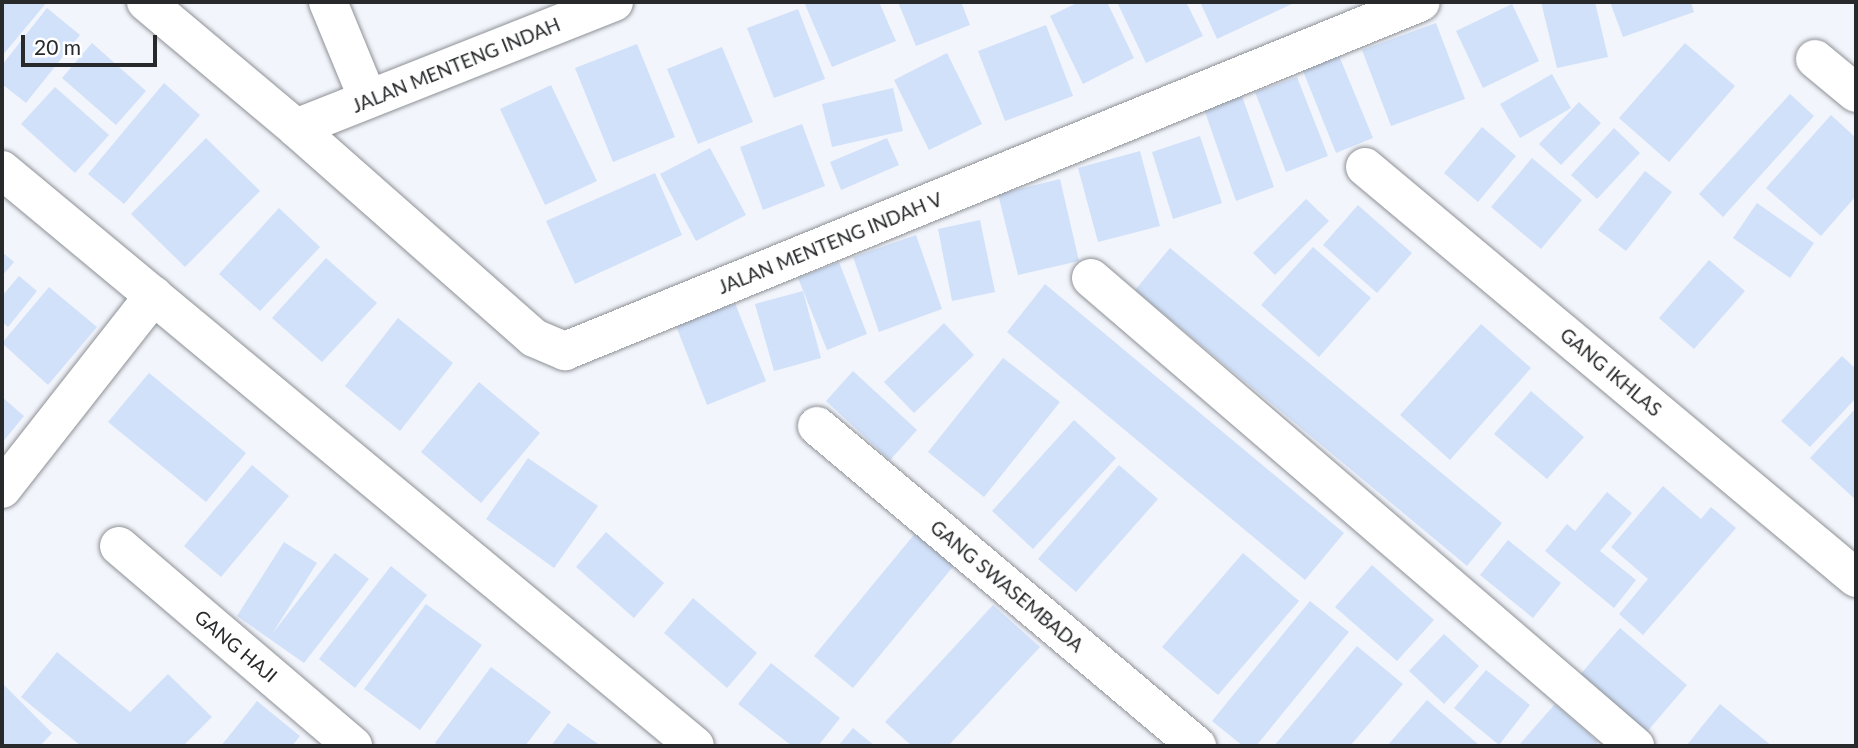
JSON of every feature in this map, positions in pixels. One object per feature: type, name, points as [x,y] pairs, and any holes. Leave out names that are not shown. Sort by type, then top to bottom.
[{"type":"street","name":"JALAN MENTENG INDAH V","points":[[146,2],[296,128],[534,338],[565,351],[1421,2]]},
{"type":"street","points":[[328,2],[368,99]]},
{"type":"street","name":"JALAN MENTENG INDAH","points":[[296,128],[595,5]]},
{"type":"street","points":[[1815,59],[1856,93]]},
{"type":"street","name":"GANG IKHLAS","points":[[1365,167],[1856,578]]},
{"type":"street","points":[[2,170],[695,746]]},
{"type":"street","points":[[1091,278],[1635,746]]},
{"type":"street","points":[[2,489],[155,295]]},
{"type":"street","name":"GANG SWASEMBADA","points":[[817,426],[1197,746]]},
{"type":"street","name":"GANG HAJI","points":[[119,546],[354,746]]},
{"type":"building","points":[[2,2],[47,2],[2,56]]},
{"type":"building","points":[[804,2],[879,2],[896,41],[832,67]]},
{"type":"building","points":[[898,2],[961,2],[970,25],[916,46]]},
{"type":"building","points":[[1079,2],[1107,2],[1134,58],[1083,84],[1050,16]]},
{"type":"building","points":[[1117,2],[1186,2],[1203,36],[1146,63]]},
{"type":"building","points":[[1200,2],[1296,2],[1217,39]]},
{"type":"building","points":[[1541,2],[1595,2],[1608,57],[1557,68]]},
{"type":"building","points":[[1610,2],[1691,2],[1694,12],[1623,37]]},
{"type":"building","points":[[1512,4],[1539,61],[1483,88],[1456,31]]},
{"type":"building","points":[[47,8],[80,35],[26,103],[2,84],[2,65]]},
{"type":"building","points":[[798,9],[825,79],[774,98],[747,28]]},
{"type":"building","points":[[1436,23],[1465,99],[1391,126],[1362,50]]},
{"type":"building","points":[[1046,25],[1073,96],[1005,121],[978,51]]},
{"type":"building","points":[[92,43],[146,91],[116,125],[62,78]]},
{"type":"building","points":[[1685,43],[1735,86],[1669,162],[1619,118]]},
{"type":"building","points":[[637,44],[675,137],[613,162],[575,68]]},
{"type":"building","points":[[722,47],[753,122],[698,144],[667,69]]},
{"type":"building","points":[[1337,51],[1373,138],[1336,153],[1301,66]]},
{"type":"building","points":[[947,53],[982,124],[929,150],[894,80]]},
{"type":"building","points":[[1552,74],[1571,108],[1520,138],[1500,104]]},
{"type":"building","points":[[1297,77],[1328,156],[1286,172],[1255,92]]},
{"type":"building","points":[[164,83],[200,115],[124,204],[88,174]]},
{"type":"building","points":[[551,85],[597,181],[545,205],[500,109]]},
{"type":"building","points":[[55,87],[109,135],[75,173],[21,124]]},
{"type":"building","points":[[893,88],[903,131],[832,147],[822,104]]},
{"type":"building","points":[[1790,94],[1814,116],[1723,217],[1699,194]]},
{"type":"building","points":[[1242,96],[1274,187],[1236,201],[1204,109]]},
{"type":"building","points":[[1579,102],[1601,123],[1561,165],[1539,144]]},
{"type":"building","points":[[1831,115],[1856,138],[1856,196],[1821,236],[1766,188]]},
{"type":"building","points":[[802,124],[825,186],[763,210],[740,147]]},
{"type":"building","points":[[1482,127],[1516,156],[1478,202],[1444,173]]},
{"type":"building","points":[[1614,128],[1640,153],[1597,199],[1571,175]]},
{"type":"building","points":[[1200,136],[1222,203],[1173,219],[1152,152]]},
{"type":"building","points":[[206,138],[260,191],[185,267],[131,214]]},
{"type":"building","points":[[887,138],[899,165],[841,190],[830,162]]},
{"type":"building","points":[[710,148],[746,215],[696,241],[660,174]]},
{"type":"building","points":[[1140,151],[1160,226],[1098,242],[1078,168]]},
{"type":"building","points":[[1532,158],[1582,200],[1541,249],[1491,207]]},
{"type":"building","points":[[1645,171],[1672,192],[1626,251],[1598,230]]},
{"type":"building","points":[[655,173],[682,235],[575,284],[546,221]]},
{"type":"building","points":[[1060,179],[1079,261],[1018,275],[998,194]]},
{"type":"building","points":[[1306,199],[1329,221],[1275,275],[1253,253]]},
{"type":"building","points":[[1757,203],[1814,243],[1790,278],[1733,238]]},
{"type":"building","points":[[1358,205],[1412,253],[1377,293],[1323,245]]},
{"type":"building","points":[[279,208],[320,247],[260,311],[219,274]]},
{"type":"building","points":[[980,220],[995,292],[952,301],[938,229]]},
{"type":"building","points":[[916,235],[942,309],[879,332],[853,257]]},
{"type":"building","points":[[1313,247],[1371,298],[1319,357],[1261,305]]},
{"type":"building","points":[[1170,248],[1502,523],[1467,566],[1135,290]]},
{"type":"building","points":[[2,252],[14,262],[2,276]]},
{"type":"building","points":[[326,258],[377,303],[322,362],[272,318]]},
{"type":"building","points":[[1709,260],[1745,291],[1694,349],[1659,318]]},
{"type":"building","points":[[839,262],[867,334],[827,350],[798,278]]},
{"type":"building","points":[[19,276],[37,291],[8,327],[2,322],[2,296]]},
{"type":"building","points":[[1045,284],[1344,533],[1305,580],[1007,332]]},
{"type":"building","points":[[49,287],[97,327],[48,385],[2,343]]},
{"type":"building","points":[[803,291],[821,358],[774,371],[755,304]]},
{"type":"building","points":[[735,303],[766,381],[707,405],[676,326]]},
{"type":"building","points":[[398,318],[453,363],[400,431],[345,386]]},
{"type":"building","points":[[944,323],[974,355],[914,413],[884,382]]},
{"type":"building","points":[[1481,324],[1531,368],[1450,460],[1400,415]]},
{"type":"building","points":[[1842,356],[1856,369],[1856,398],[1810,447],[1781,421]]},
{"type":"building","points":[[1003,358],[1060,402],[984,497],[928,452]]},
{"type":"building","points":[[853,371],[917,430],[890,460],[826,401]]},
{"type":"building","points":[[149,373],[246,453],[206,502],[108,422]]},
{"type":"building","points":[[479,382],[540,433],[481,503],[421,452]]},
{"type":"building","points":[[1531,391],[1584,437],[1547,479],[1494,434]]},
{"type":"building","points":[[2,397],[24,416],[2,443]]},
{"type":"building","points":[[1856,408],[1856,500],[1810,458]]},
{"type":"building","points":[[1074,420],[1116,458],[1033,549],[992,511]]},
{"type":"building","points":[[528,458],[598,506],[554,568],[486,519]]},
{"type":"building","points":[[252,465],[289,496],[221,577],[184,546]]},
{"type":"building","points":[[1119,465],[1158,499],[1076,592],[1038,559]]},
{"type":"building","points":[[1663,486],[1701,519],[1711,507],[1736,528],[1643,635],[1619,614],[1648,579],[1611,547]]},
{"type":"building","points":[[1607,492],[1632,513],[1600,551],[1636,580],[1614,608],[1545,551],[1567,524],[1575,531]]},
{"type":"building","points":[[922,525],[961,557],[853,688],[814,656]]},
{"type":"building","points":[[606,532],[664,583],[634,618],[576,567]]},
{"type":"building","points":[[1508,540],[1561,583],[1533,618],[1480,575]]},
{"type":"building","points":[[284,542],[317,563],[272,634],[335,553],[369,579],[304,663],[237,616]]},
{"type":"building","points":[[1243,553],[1299,601],[1218,695],[1162,647]]},
{"type":"building","points":[[1372,565],[1434,620],[1397,661],[1335,607]]},
{"type":"building","points":[[391,566],[427,595],[355,688],[319,659]]},
{"type":"building","points":[[693,598],[757,653],[727,688],[664,633]]},
{"type":"building","points":[[1310,601],[1349,632],[1256,746],[1243,746],[1212,721]]},
{"type":"building","points":[[426,604],[482,645],[420,730],[364,689]]},
{"type":"building","points":[[993,605],[1040,647],[948,746],[912,746],[885,722]]},
{"type":"building","points":[[1620,628],[1687,685],[1645,734],[1579,676]]},
{"type":"building","points":[[1444,634],[1479,666],[1444,704],[1409,671]]},
{"type":"building","points":[[1357,646],[1403,684],[1350,746],[1274,746]]},
{"type":"building","points":[[57,652],[130,712],[168,674],[212,717],[183,746],[81,746],[21,697]]},
{"type":"building","points":[[771,663],[840,718],[818,746],[792,746],[738,704]]},
{"type":"building","points":[[491,667],[551,712],[525,746],[439,746],[435,743]]},
{"type":"building","points":[[1486,670],[1530,705],[1499,745],[1454,708]]},
{"type":"building","points":[[4,685],[52,733],[40,746],[2,746]]},
{"type":"building","points":[[1427,700],[1479,745],[1387,746]]},
{"type":"building","points":[[257,701],[300,736],[292,746],[221,746]]},
{"type":"building","points":[[1555,704],[1598,742],[1594,746],[1518,746]]},
{"type":"building","points":[[1720,704],[1772,746],[1686,746]]},
{"type":"building","points":[[568,723],[601,746],[551,746]]},
{"type":"building","points":[[853,728],[875,746],[838,746]]}]
